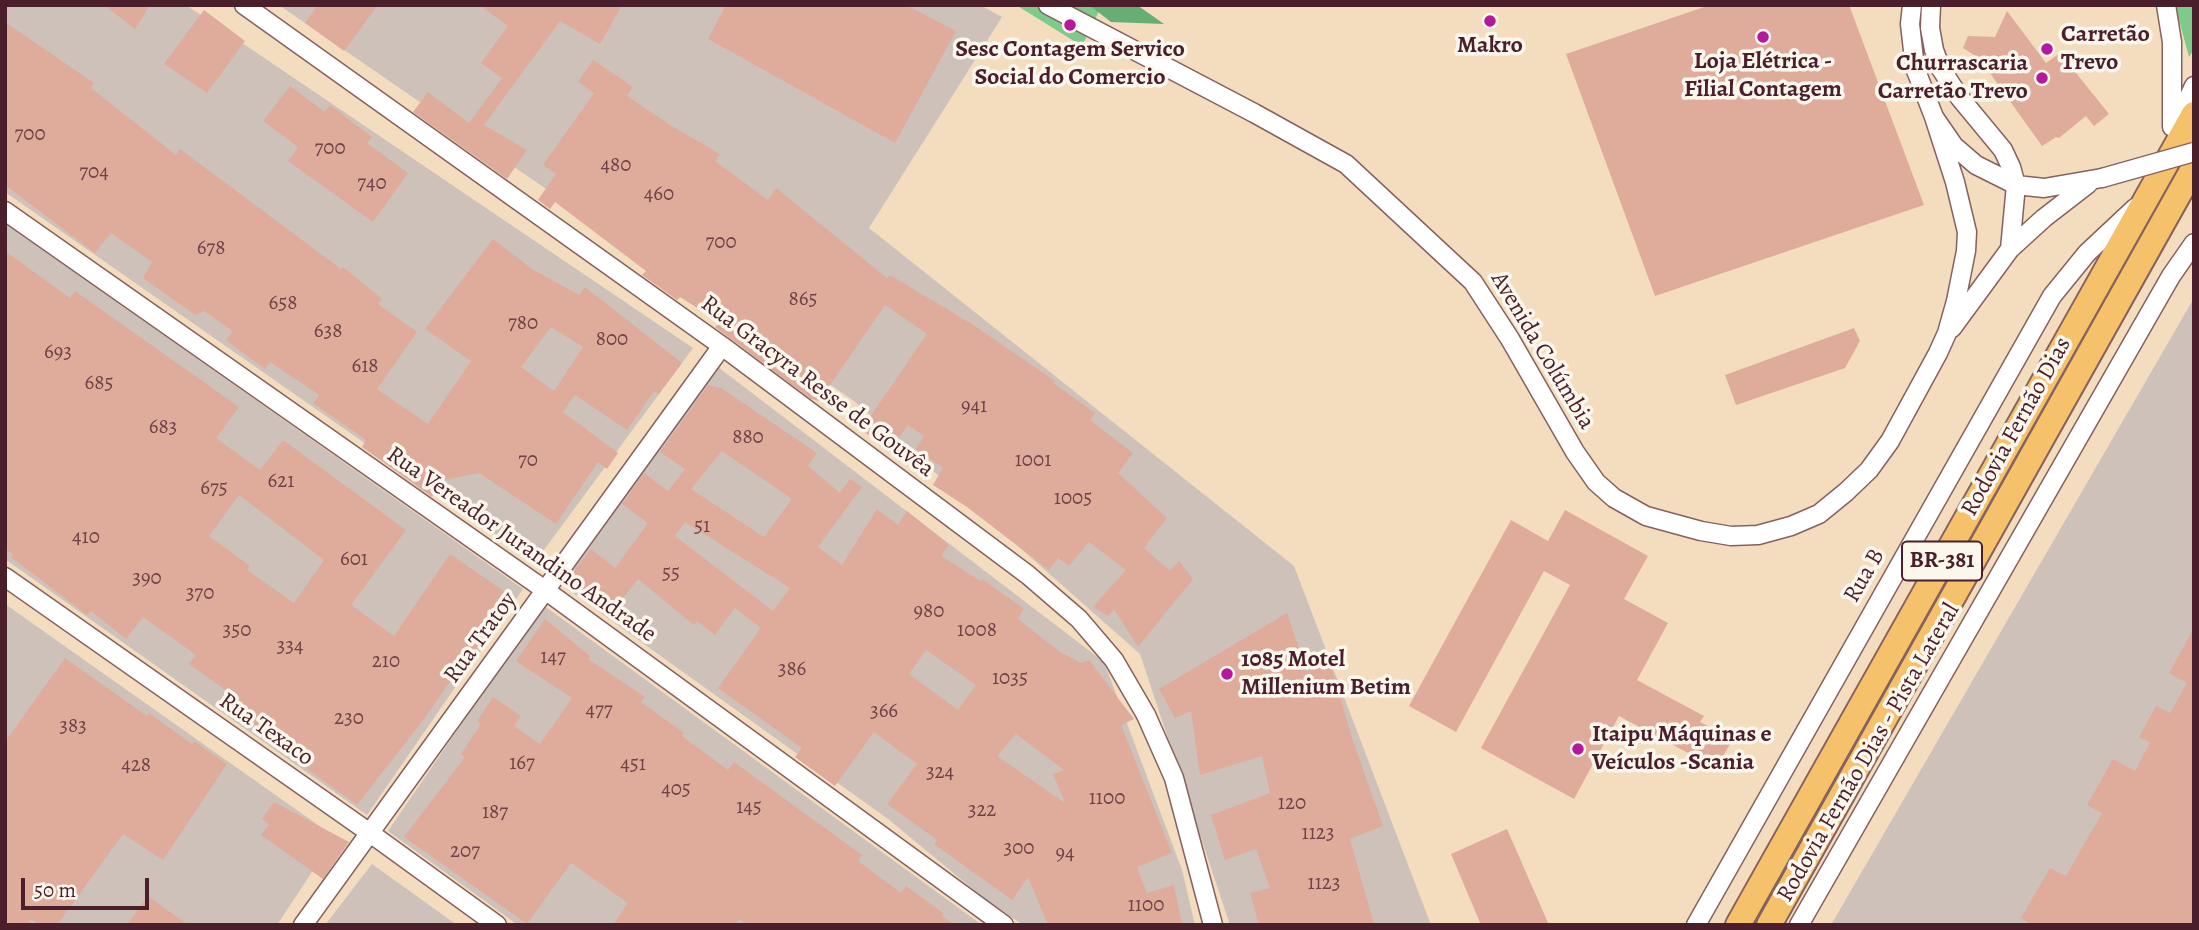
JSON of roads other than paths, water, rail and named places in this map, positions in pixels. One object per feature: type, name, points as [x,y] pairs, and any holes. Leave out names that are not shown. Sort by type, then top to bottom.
[{"type":"highway","name":"Rodovia Fernão Dias","points":[[1738,925],[2194,114]]},
{"type":"highway","name":"Rodovia Fernão Dias","points":[[1769,925],[2194,167]]},
{"type":"highway","points":[[1787,925],[1839,812],[1843,791]]},
{"type":"street","name":"Rua Gracyra Resse de Gouvêa","points":[[244,5],[722,346],[1028,575],[1079,619],[1114,660],[1146,715],[1174,778],[1213,925]]},
{"type":"street","name":"Avenida Colúmbia","points":[[1048,5],[1346,164],[1474,282],[1595,482],[1614,498],[1646,516],[1731,536],[1758,536],[1819,514],[1869,470],[1890,441],[1948,333],[2010,249],[2044,218],[2097,179]]},
{"type":"street","points":[[1912,5],[1910,24],[1915,68],[1934,117],[1954,146],[1976,165],[2016,185],[2044,188],[2097,179],[2194,152]]},
{"type":"street","points":[[1931,5],[1930,28],[1941,69],[1960,98],[2003,150],[2016,185],[2010,249]]},
{"type":"street","points":[[2166,5],[2172,43],[2172,132]]},
{"type":"street","name":"BR-381","points":[[2146,198],[2172,132],[2194,86]]},
{"type":"street","name":"Avenida Colúmbia","points":[[1934,117],[1955,182],[1967,232],[1963,269],[1948,333]]},
{"type":"street","name":"Rua B","points":[[1696,925],[2052,296],[2087,253],[2146,198]]},
{"type":"street","name":"Rua Vereador Jurandino Andrade","points":[[5,211],[545,590],[1004,925]]},
{"type":"street","name":"Rodovia Fernão Dias - Pista Lateral","points":[[1799,925],[2164,288],[2194,243]]},
{"type":"street","name":"Rua Tratoy","points":[[303,925],[722,346]]},
{"type":"street","name":"Rua Texaco","points":[[5,577],[497,925]]},
{"type":"place","name":"Makro","points":[[1490,21]]},
{"type":"place","name":"Sesc Contagem Servico Social do Comercio","points":[[1070,25]]},
{"type":"place","name":"Loja Elétrica - Filial Contagem","points":[[1763,37]]},
{"type":"place","name":"Carretão Trevo","points":[[2047,49]]},
{"type":"place","name":"Churrascaria Carretão Trevo","points":[[2042,78]]},
{"type":"place","name":"1085 Motel Millenium Betim","points":[[1227,674]]},
{"type":"place","name":"Itaipu Máquinas e Veículos -Scania","points":[[1578,749]]}]
